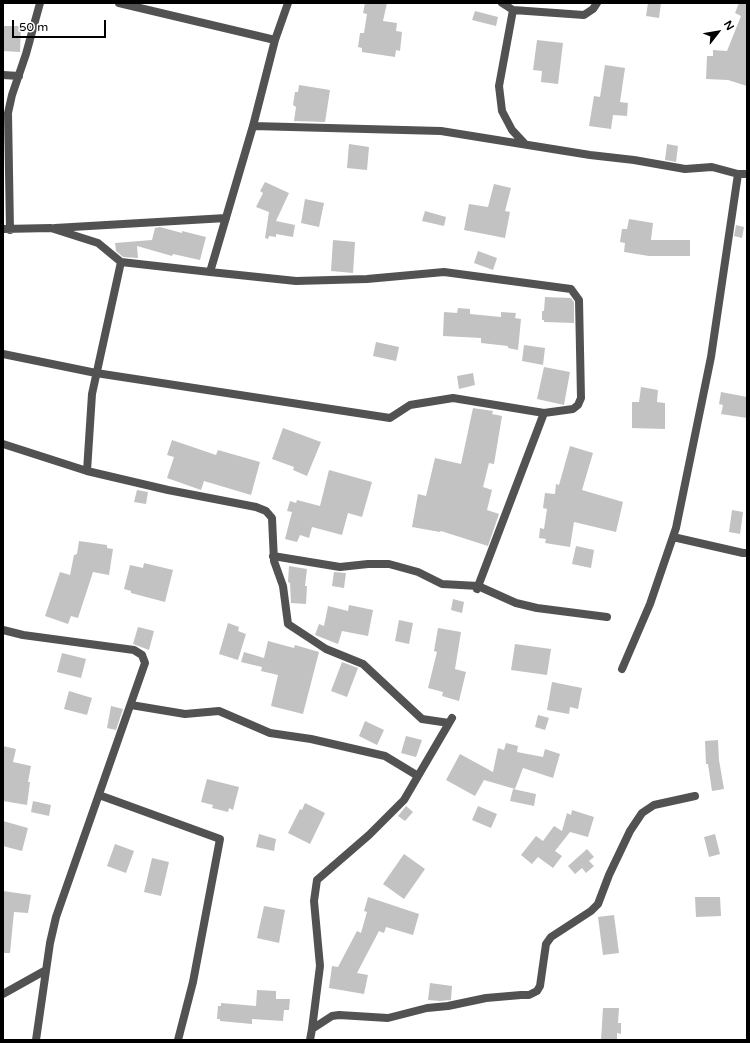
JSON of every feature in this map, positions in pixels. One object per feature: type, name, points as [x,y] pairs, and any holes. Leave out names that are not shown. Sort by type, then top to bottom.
[{"type":"street","points":[[40,3],[8,113],[7,230],[226,218]]},
{"type":"street","points":[[119,3],[275,40]]},
{"type":"street","points":[[210,272],[253,126],[275,40],[288,3]]},
{"type":"street","points":[[502,3],[513,10],[584,15],[593,9],[597,3]]},
{"type":"street","points":[[513,10],[499,86],[502,111],[512,130],[526,144]]},
{"type":"street","points":[[3,75],[19,76]]},
{"type":"street","points":[[253,126],[441,131],[685,169],[712,167],[738,174],[747,174]]},
{"type":"street","points":[[622,669],[650,604],[673,536],[711,357],[738,174]]},
{"type":"street","points":[[3,354],[96,373],[390,418],[410,405],[453,398],[544,413],[573,409],[578,405],[581,398],[579,300],[571,289],[444,272],[367,279],[296,281],[120,262],[98,243],[51,228]]},
{"type":"street","points":[[87,471],[92,394],[120,262]]},
{"type":"street","points":[[477,587],[544,413]]},
{"type":"street","points":[[3,444],[87,471],[168,490],[256,506],[266,511],[272,518],[274,561],[283,586],[288,624],[326,649],[363,664],[422,719],[450,720],[404,800],[369,835],[317,880],[314,901],[320,966],[310,1040]]},
{"type":"street","points":[[673,536],[747,553]]},
{"type":"street","points":[[274,556],[340,567],[368,564],[389,564],[418,572],[442,584],[477,587],[516,603],[537,608],[607,617]]},
{"type":"street","points":[[3,630],[23,635],[134,650],[142,655],[145,663],[56,917],[46,970],[36,1040]]},
{"type":"street","points":[[131,704],[185,714],[219,711],[270,733],[311,739],[386,756],[418,776]]},
{"type":"street","points":[[99,795],[220,839],[193,982],[178,1040]]},
{"type":"street","points":[[312,1029],[332,1016],[339,1015],[388,1018],[427,1008],[448,1006],[486,998],[530,995],[537,991],[540,986],[546,944],[551,937],[591,912],[598,904],[609,875],[630,831],[642,813],[654,805],[695,796]]},
{"type":"street","points":[[3,994],[46,970]]},
{"type":"building","points":[[365,3],[387,3],[383,21],[397,23],[396,31],[402,32],[400,51],[396,50],[395,57],[362,52],[362,48],[358,47],[360,33],[364,33],[367,14],[363,13]]},
{"type":"building","points":[[648,3],[661,3],[659,18],[646,16]]},
{"type":"building","points":[[739,3],[747,3],[747,86],[728,80],[706,79],[707,56],[713,56],[713,50],[727,51],[741,16],[735,13]]},
{"type":"building","points":[[475,11],[498,17],[496,26],[472,20]]},
{"type":"building","points":[[4,26],[21,26],[20,52],[3,51]]},
{"type":"building","points":[[537,40],[563,43],[558,84],[541,82],[542,71],[533,70]]},
{"type":"building","points":[[605,65],[625,68],[620,102],[628,103],[627,116],[613,115],[611,129],[589,126],[594,96],[600,97]]},
{"type":"building","points":[[299,85],[330,90],[325,122],[294,121],[296,107],[293,105],[295,92],[298,92]]},
{"type":"building","points":[[349,144],[369,147],[367,170],[347,168]]},
{"type":"building","points":[[667,144],[678,146],[676,162],[665,160]]},
{"type":"building","points":[[265,182],[289,193],[276,221],[295,225],[293,237],[276,234],[276,237],[269,236],[268,239],[265,238],[269,212],[256,207],[263,193],[260,191]]},
{"type":"building","points":[[494,184],[511,188],[505,211],[510,212],[505,238],[464,230],[469,204],[488,207]]},
{"type":"building","points":[[305,199],[324,203],[319,227],[301,223]]},
{"type":"building","points":[[425,211],[446,217],[444,226],[422,221]]},
{"type":"building","points":[[629,219],[653,223],[651,240],[690,240],[690,256],[649,256],[624,252],[625,243],[620,242],[622,229],[627,229]]},
{"type":"building","points":[[736,225],[744,227],[742,238],[734,236]]},
{"type":"building","points":[[160,227],[206,237],[200,260],[173,254],[172,256],[137,246],[138,258],[123,257],[116,251],[115,243],[152,240],[155,228]]},
{"type":"building","points":[[333,240],[355,242],[353,273],[331,271]]},
{"type":"building","points":[[478,251],[497,258],[493,270],[474,263]]},
{"type":"building","points":[[545,297],[571,298],[574,302],[574,323],[544,322],[544,320],[542,320],[542,311],[544,311]]},
{"type":"building","points":[[458,308],[470,309],[470,314],[501,317],[501,312],[516,313],[515,318],[521,319],[518,350],[508,348],[508,346],[481,343],[481,338],[443,336],[444,312],[457,313]]},
{"type":"building","points":[[376,342],[399,347],[396,361],[373,356]]},
{"type":"building","points":[[524,345],[545,348],[543,365],[522,361]]},
{"type":"building","points":[[544,367],[570,372],[564,405],[537,399]]},
{"type":"building","points":[[473,373],[475,385],[459,389],[457,376]]},
{"type":"building","points":[[641,387],[658,390],[657,402],[665,403],[665,429],[632,428],[632,402],[639,402]]},
{"type":"building","points":[[721,392],[747,397],[747,418],[721,414],[723,405],[719,404]]},
{"type":"building","points":[[473,408],[493,411],[492,414],[502,416],[494,464],[489,463],[483,487],[492,490],[487,510],[499,514],[488,546],[441,531],[412,527],[418,494],[426,496],[435,458],[461,464]]},
{"type":"building","points":[[283,428],[321,442],[307,476],[293,470],[294,467],[272,459]]},
{"type":"building","points":[[172,440],[216,455],[218,450],[260,462],[251,495],[204,481],[201,490],[167,478],[174,457],[167,455]]},
{"type":"building","points":[[570,446],[593,453],[582,490],[623,502],[616,532],[574,522],[570,547],[545,543],[546,539],[539,538],[540,528],[544,529],[547,509],[543,508],[545,493],[555,494],[556,484],[559,485]]},
{"type":"building","points":[[329,470],[372,482],[362,517],[348,513],[342,535],[312,527],[309,538],[300,535],[297,542],[285,539],[292,512],[287,511],[290,501],[296,503],[297,500],[320,506]]},
{"type":"building","points":[[137,490],[148,492],[146,504],[134,502]]},
{"type":"building","points":[[732,510],[743,512],[740,534],[729,532]]},
{"type":"building","points":[[79,541],[107,545],[107,548],[113,549],[109,575],[93,572],[78,618],[71,616],[68,624],[45,616],[60,572],[70,575],[74,555],[77,554]]},
{"type":"building","points":[[576,546],[594,550],[591,568],[572,564]]},
{"type":"building","points":[[144,563],[173,570],[165,602],[131,593],[131,591],[124,589],[130,565],[143,568]]},
{"type":"building","points":[[289,566],[307,569],[305,586],[307,586],[306,604],[291,603],[290,583],[288,582]]},
{"type":"building","points":[[334,572],[346,573],[344,588],[332,586]]},
{"type":"building","points":[[453,599],[464,602],[462,613],[451,610]]},
{"type":"building","points":[[349,605],[373,610],[368,636],[342,631],[338,644],[315,635],[319,624],[324,626],[328,606],[348,611]]},
{"type":"building","points":[[399,620],[413,623],[409,644],[395,641]]},
{"type":"building","points":[[228,623],[239,627],[238,631],[246,634],[238,660],[219,654]]},
{"type":"building","points":[[138,627],[154,631],[149,650],[133,644]]},
{"type":"building","points":[[438,628],[461,632],[455,669],[466,672],[459,701],[442,696],[443,692],[428,688],[437,652],[434,651]]},
{"type":"building","points":[[268,641],[294,648],[295,645],[319,652],[303,714],[271,706],[278,675],[261,671],[262,667],[241,662],[244,652],[264,658]]},
{"type":"building","points":[[515,644],[551,649],[547,675],[511,670]]},
{"type":"building","points":[[62,653],[86,659],[81,678],[57,672]]},
{"type":"building","points":[[342,662],[358,668],[347,697],[331,691]]},
{"type":"building","points":[[552,682],[582,688],[578,709],[570,707],[569,714],[547,710]]},
{"type":"building","points":[[69,691],[92,698],[87,715],[64,709]]},
{"type":"building","points":[[111,706],[123,709],[116,730],[107,728]]},
{"type":"building","points":[[538,715],[549,718],[545,730],[535,727]]},
{"type":"building","points":[[365,721],[384,730],[377,745],[359,736]]},
{"type":"building","points":[[406,736],[422,740],[416,757],[401,753]]},
{"type":"building","points":[[718,740],[719,760],[724,789],[712,791],[708,764],[706,764],[705,741]]},
{"type":"building","points":[[506,743],[518,746],[517,752],[543,757],[545,749],[560,754],[553,778],[523,768],[515,789],[484,780],[475,796],[446,780],[460,754],[493,772],[498,748],[504,750]]},
{"type":"building","points":[[3,746],[16,749],[13,762],[31,766],[28,782],[30,782],[27,805],[3,801]]},
{"type":"building","points":[[207,779],[239,787],[233,810],[229,808],[228,812],[212,808],[213,805],[201,802]]},
{"type":"building","points":[[513,789],[536,794],[534,806],[510,801]]},
{"type":"building","points":[[33,801],[51,805],[49,816],[31,812]]},
{"type":"building","points":[[305,803],[325,813],[310,844],[288,833],[300,809],[302,810]]},
{"type":"building","points":[[406,806],[413,812],[405,821],[398,816]]},
{"type":"building","points":[[478,806],[497,814],[491,828],[472,820]]},
{"type":"building","points":[[572,810],[594,817],[588,837],[570,832],[555,851],[562,856],[553,868],[538,857],[532,864],[521,855],[536,836],[543,841],[554,826],[562,831],[567,813],[571,815]]},
{"type":"building","points":[[3,821],[28,828],[22,851],[3,846]]},
{"type":"building","points":[[259,834],[276,839],[274,851],[256,847]]},
{"type":"building","points":[[715,834],[720,854],[709,857],[704,837]]},
{"type":"building","points":[[115,844],[134,851],[126,873],[107,866]]},
{"type":"building","points":[[587,849],[594,857],[589,861],[594,866],[586,873],[582,868],[575,874],[568,866]]},
{"type":"building","points":[[404,854],[425,869],[404,899],[383,884]]},
{"type":"building","points":[[152,858],[169,862],[161,896],[144,892]]},
{"type":"building","points":[[3,891],[31,895],[28,913],[14,912],[10,953],[3,953]]},
{"type":"building","points":[[368,897],[419,914],[413,935],[386,927],[384,933],[379,931],[357,973],[368,975],[364,994],[329,988],[332,966],[338,967],[357,931],[361,933],[367,912],[364,911]]},
{"type":"building","points":[[695,897],[720,897],[721,916],[696,917]]},
{"type":"building","points":[[264,906],[285,910],[279,943],[257,938]]},
{"type":"building","points":[[614,915],[619,953],[603,955],[598,917]]},
{"type":"building","points":[[430,983],[452,986],[451,1000],[428,1000]]},
{"type":"building","points":[[257,990],[276,991],[276,999],[290,999],[289,1010],[284,1010],[283,1021],[252,1019],[252,1024],[220,1021],[220,1019],[217,1019],[218,1006],[221,1006],[221,1003],[256,1006]]},
{"type":"building","points":[[603,1008],[619,1008],[618,1023],[621,1023],[621,1034],[617,1033],[617,1040],[601,1040]]}]
